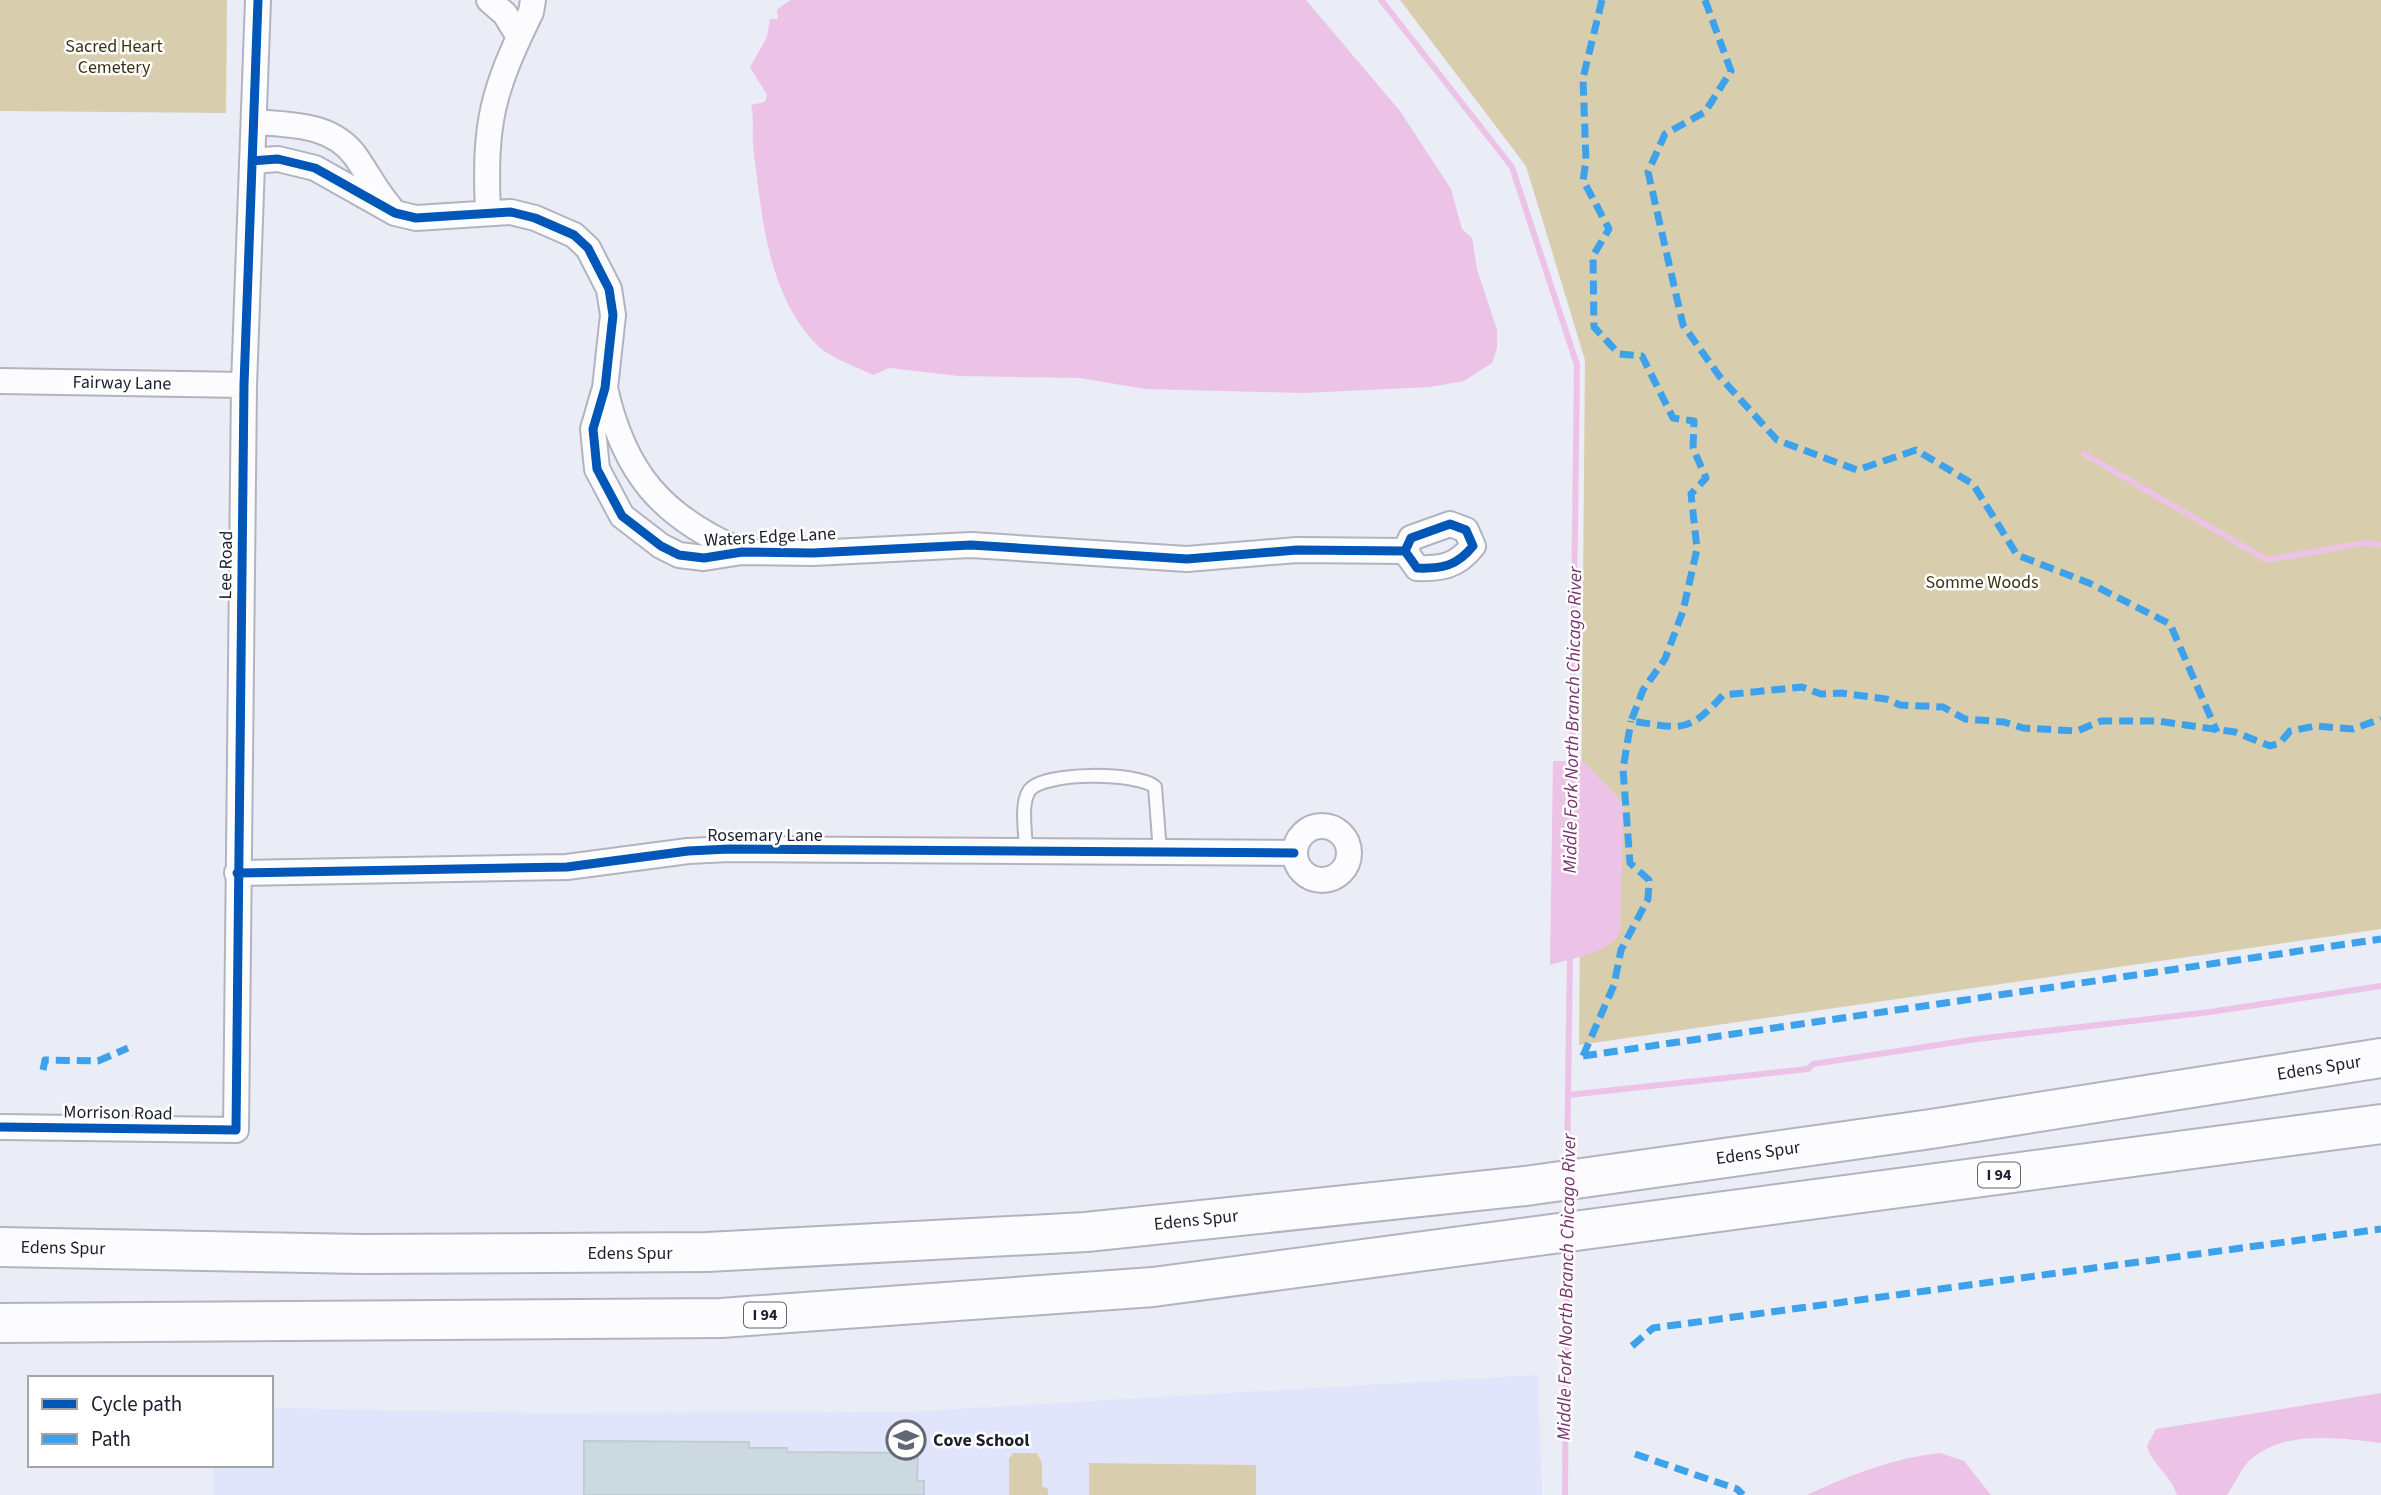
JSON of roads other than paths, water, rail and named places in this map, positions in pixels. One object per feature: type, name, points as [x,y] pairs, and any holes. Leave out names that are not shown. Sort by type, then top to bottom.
[{"type":"highway","name":"Edens Spur","points":[[0,1247],[362,1254],[707,1252],[1086,1232],[1526,1186],[1931,1129],[2381,1058]]},
{"type":"highway","name":"I 94","points":[[0,1322],[721,1318],[1153,1287],[2381,1124]]},
{"type":"street","name":"Lee Road","points":[[236,1130],[244,385],[252,161],[256,122],[258,0]]},
{"type":"street","points":[[489,0],[506,14],[519,37]]},
{"type":"street","points":[[488,212],[487,130],[500,79],[531,12],[533,0]]},
{"type":"street","points":[[256,122],[312,128],[343,142],[395,213]]},
{"type":"street","name":"Waters Edge Lane","points":[[252,161],[278,159],[315,168],[395,213],[436,219],[488,212],[511,212],[536,218],[574,235],[588,248],[609,289],[613,315],[605,388],[597,409],[593,446],[606,488],[622,516],[661,546],[679,555],[704,558],[742,552],[813,553],[971,545],[1187,559],[1297,550],[1405,551]]},
{"type":"street","name":"Fairway Lane","points":[[0,381],[244,385]]},
{"type":"street","name":"Waters Edge Lane","points":[[605,388],[611,416],[625,452],[639,477],[659,500],[686,523],[742,552]]},
{"type":"street","name":"Rosemary Lane","points":[[237,873],[567,867],[729,849],[1294,853]]},
{"type":"street","name":"Morrison Road","points":[[0,1127],[236,1130]]},
{"type":"lane","points":[[1026,850],[1026,803],[1029,791],[1035,785],[1047,779],[1119,776],[1138,778],[1155,787],[1160,852]]},
{"type":"waterway","name":"Middle Fork North Branch Chicago River","points":[[1381,0],[1512,167],[1577,365],[1572,769]]},
{"type":"waterway","points":[[2084,454],[2267,560],[2364,543],[2381,545]]},
{"type":"waterway","name":"Middle Fork North Branch Chicago River","points":[[1567,1168],[1570,951]]},
{"type":"waterway","points":[[1568,1095],[1808,1069],[1813,1064],[1977,1039],[2210,1012],[2381,986]]},
{"type":"waterway","name":"Middle Fork North Branch Chicago River","points":[[1567,1192],[1567,1220]]},
{"type":"waterway","name":"Middle Fork North Branch Chicago River","points":[[1565,1495],[1567,1245]]},
{"type":"place","name":"Cove School","points":[[906,1440]]},
{"type":"park label","name":"Sacred Heart Cemetery","points":[[114,56]]},
{"type":"park label","name":"Somme Woods","points":[[1982,582]]}]
